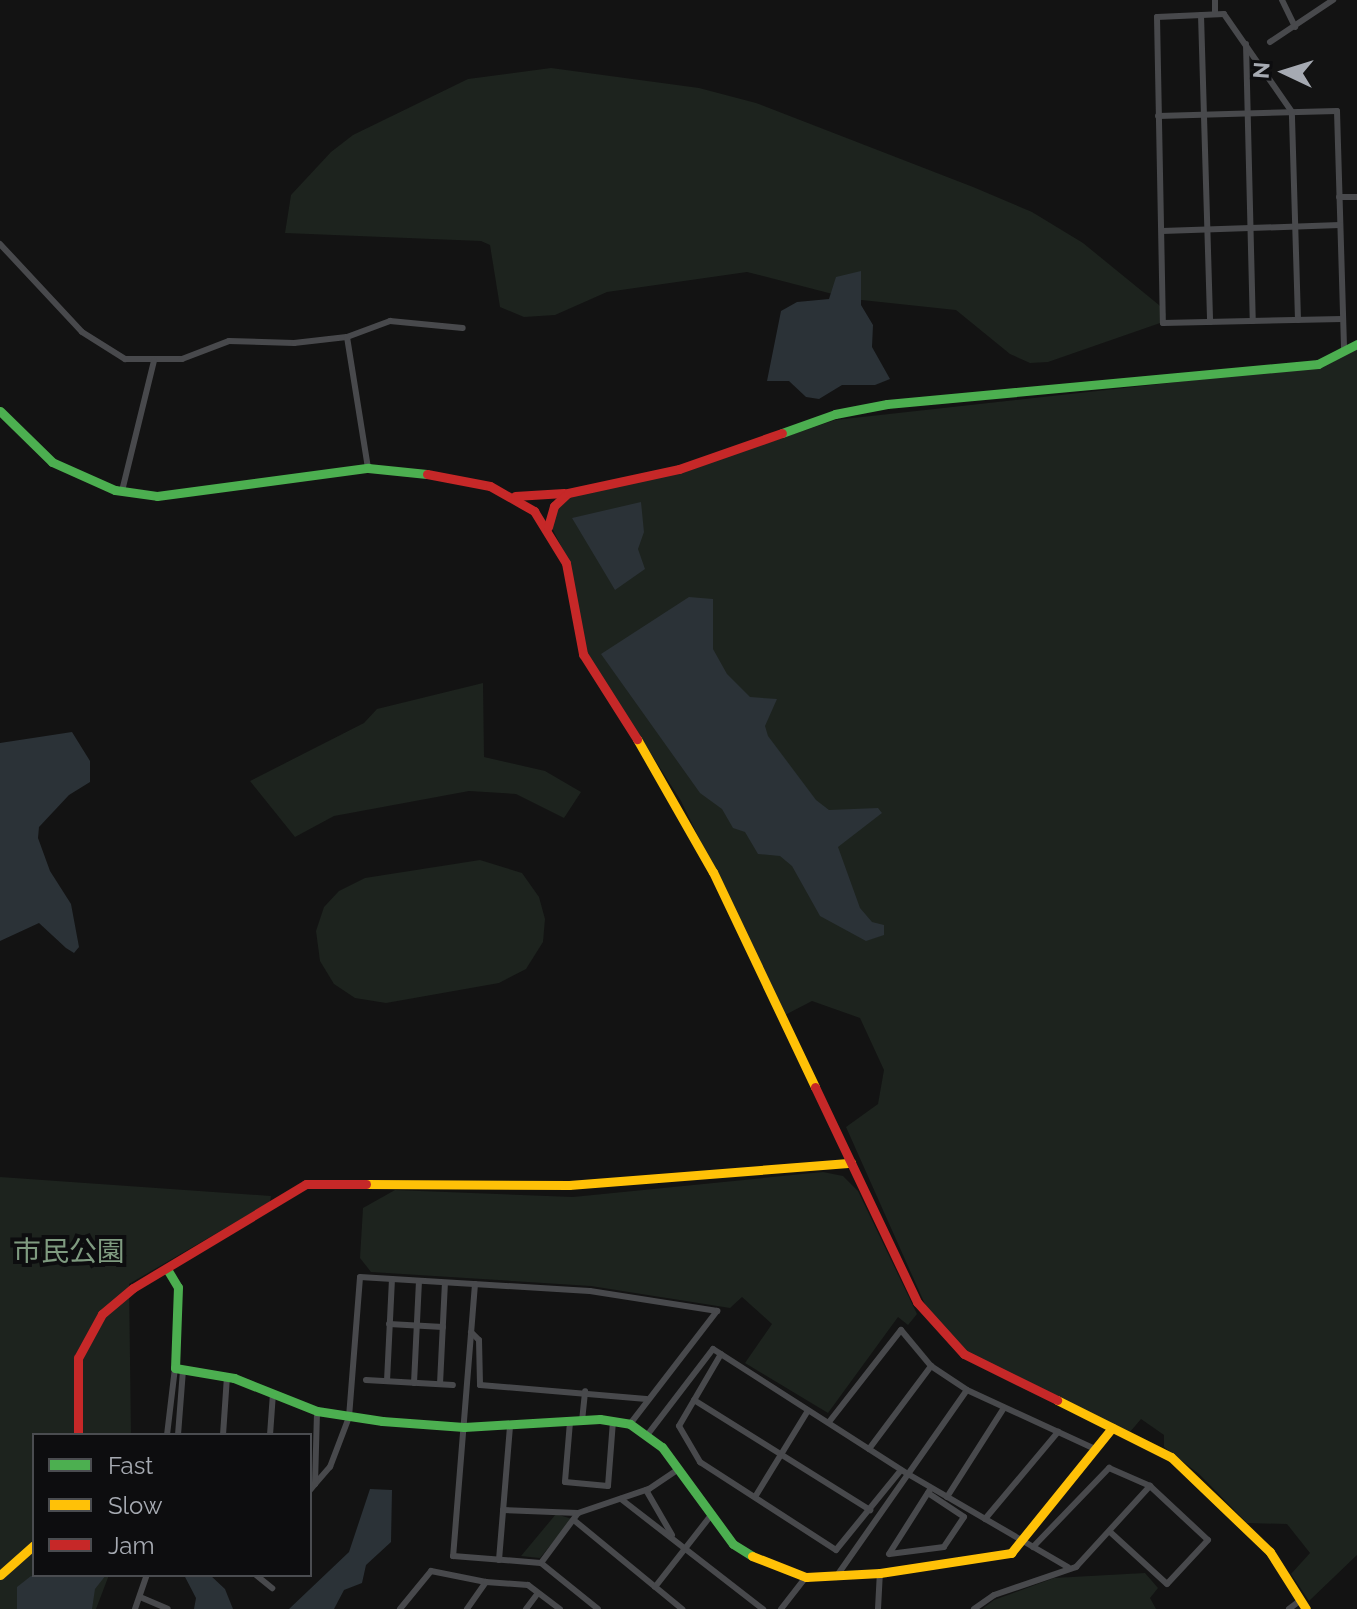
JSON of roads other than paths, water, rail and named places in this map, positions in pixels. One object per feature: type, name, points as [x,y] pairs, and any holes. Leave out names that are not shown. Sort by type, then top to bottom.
[{"type":"street","points":[[1215,0],[1215,14]]},
{"type":"street","points":[[1282,0],[1295,27]]},
{"type":"street","points":[[1317,0],[1321,9]]},
{"type":"street","points":[[1270,42],[1333,0]]},
{"type":"street","points":[[1298,320],[1292,112],[1224,14],[1157,17],[1163,323],[1210,322],[1253,321],[1298,320],[1342,319]]},
{"type":"street","points":[[1201,15],[1210,322]]},
{"type":"street","points":[[1245,43],[1253,321]]},
{"type":"street","points":[[1158,116],[1337,111],[1344,352]]},
{"type":"street","points":[[1339,197],[1357,197]]},
{"type":"street","points":[[1162,231],[1340,225]]},
{"type":"street","points":[[0,244],[82,332],[119,357],[154,361],[182,359],[229,341],[294,343],[347,337],[390,321],[463,328]]},
{"type":"street","points":[[347,337],[368,468]]},
{"type":"street","points":[[0,411],[52,462],[92,483],[122,491],[157,496],[368,468],[444,475],[515,496],[568,493],[679,469],[835,414],[887,404],[1318,364],[1357,344]]},
{"type":"street","points":[[122,491],[154,361]]},
{"type":"street","points":[[548,527],[554,506],[568,493]]},
{"type":"street","points":[[515,496],[548,527],[566,563],[583,654],[678,804],[917,1302],[938,1331],[997,1373],[1144,1441],[1198,1479],[1270,1552],[1304,1605],[1289,1609]]},
{"type":"street","points":[[78,1433],[76,1370],[82,1345],[116,1301],[306,1184],[569,1185],[851,1163]]},
{"type":"street","points":[[167,1269],[179,1294],[178,1433]]},
{"type":"street","points":[[312,1487],[330,1467],[349,1417],[360,1277],[590,1291],[717,1311],[646,1399],[630,1424]]},
{"type":"street","points":[[387,1381],[392,1279]]},
{"type":"street","points":[[414,1383],[419,1281]]},
{"type":"street","points":[[440,1384],[445,1283]]},
{"type":"street","points":[[475,1284],[453,1556],[541,1563],[598,1609]]},
{"type":"street","points":[[389,1324],[443,1327]]},
{"type":"street","points":[[829,1422],[901,1330],[931,1366],[967,1390],[1095,1449]]},
{"type":"street","points":[[471,1332],[479,1340],[480,1385],[585,1391],[646,1399]]},
{"type":"street","points":[[648,1434],[713,1349],[905,1472],[930,1491],[964,1517],[944,1547],[889,1554],[930,1491]]},
{"type":"street","points":[[721,1354],[679,1426],[700,1462],[836,1550],[905,1472]]},
{"type":"street","points":[[869,1449],[931,1366]]},
{"type":"street","points":[[179,1369],[227,1377],[317,1411],[349,1417],[464,1427],[582,1421],[630,1424],[648,1434],[709,1518],[760,1562],[806,1577],[880,1573],[1005,1555],[1029,1544],[1109,1468],[1150,1486],[1208,1540],[1167,1584],[1110,1532]]},
{"type":"street","points":[[167,1433],[179,1369]]},
{"type":"street","points":[[223,1433],[227,1377]]},
{"type":"street","points":[[366,1380],[453,1385]]},
{"type":"street","points":[[835,1577],[905,1472],[967,1390]]},
{"type":"street","points":[[582,1421],[585,1391]]},
{"type":"street","points":[[270,1433],[273,1393]]},
{"type":"street","points":[[694,1400],[870,1510]]},
{"type":"street","points":[[947,1497],[1004,1408]]},
{"type":"street","points":[[312,1487],[317,1411]]},
{"type":"street","points":[[755,1497],[807,1412]]},
{"type":"street","points":[[570,1422],[565,1482],[608,1486],[613,1421]]},
{"type":"street","points":[[499,1560],[510,1426]]},
{"type":"street","points":[[1029,1544],[1112,1428]]},
{"type":"street","points":[[985,1519],[1058,1432]]},
{"type":"street","points":[[503,1510],[578,1513],[646,1490],[677,1470]]},
{"type":"street","points":[[974,1609],[994,1595],[1068,1567],[1076,1567],[1150,1486]]},
{"type":"street","points":[[646,1490],[675,1541]]},
{"type":"street","points":[[930,1491],[947,1497],[1068,1567]]},
{"type":"street","points":[[621,1499],[763,1609]]},
{"type":"street","points":[[541,1563],[578,1513]]},
{"type":"street","points":[[655,1587],[709,1518]]},
{"type":"street","points":[[575,1521],[682,1609]]},
{"type":"street","points":[[0,1575],[32,1547]]},
{"type":"street","points":[[405,1608],[431,1571],[486,1582],[528,1585],[560,1609]]},
{"type":"street","points":[[878,1609],[880,1573]]},
{"type":"street","points":[[135,1609],[146,1577]]},
{"type":"street","points":[[258,1577],[272,1588]]},
{"type":"street","points":[[781,1609],[806,1577]]},
{"type":"street","points":[[467,1609],[486,1582]]},
{"type":"street","points":[[526,1609],[538,1593]]},
{"type":"street","points":[[140,1597],[168,1609]]},
{"type":"park label","name":"市民公園","points":[[69,1252]]}]
